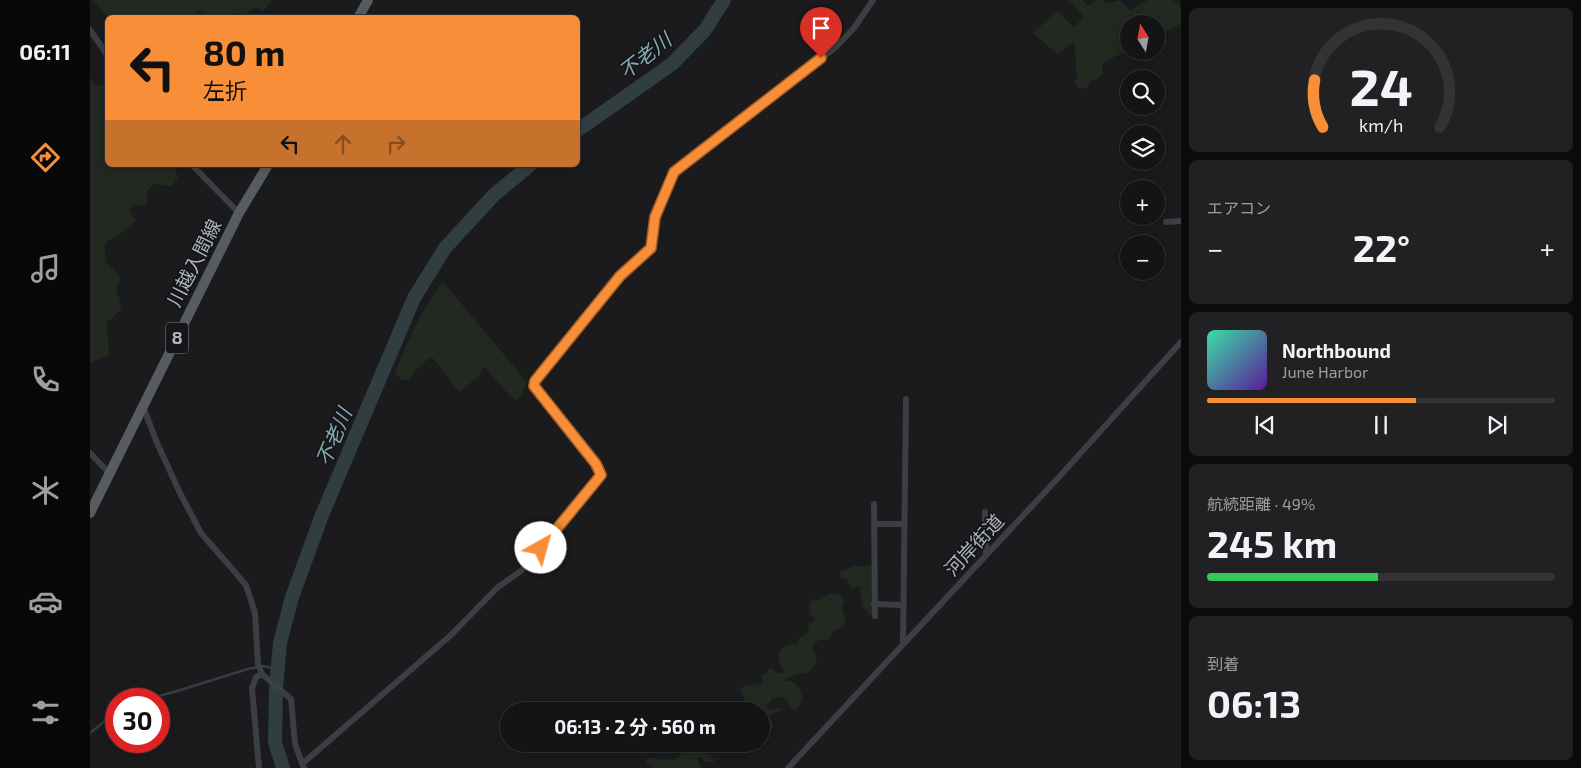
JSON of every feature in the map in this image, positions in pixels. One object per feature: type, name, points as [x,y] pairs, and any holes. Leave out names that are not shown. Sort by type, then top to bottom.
[{"type":"main road","points":[[360,15],[368,0]]},
{"type":"main road","name":"川越入間線","points":[[90,510],[239,213],[267,167]]},
{"type":"street","points":[[143,405],[180,494],[201,532],[246,585],[255,613],[258,664],[262,674],[291,699],[295,744],[303,766],[451,635],[498,588],[522,570],[601,475],[596,464],[534,386],[535,381],[620,276],[651,248],[655,217],[674,172],[835,48],[854,28],[873,0]]},
{"type":"street","points":[[90,30],[105,52]]},
{"type":"street","points":[[194,167],[239,213]]},
{"type":"street","points":[[1166,222],[1181,221]]},
{"type":"street","name":"河岸街道","points":[[788,768],[1181,342]]},
{"type":"street","points":[[903,644],[906,399]]},
{"type":"street","points":[[90,453],[109,473]]},
{"type":"street","points":[[874,504],[875,616]]},
{"type":"street","points":[[985,512],[986,554]]},
{"type":"street","points":[[874,524],[904,524]]},
{"type":"street","points":[[874,604],[902,605]]},
{"type":"street","points":[[259,768],[252,688],[256,677],[262,674]]},
{"type":"shaded area","points":[[93,0],[272,0],[264,11],[255,8],[244,15],[233,13],[228,15],[207,15],[198,11],[197,15],[106,15]]},
{"type":"shaded area","points":[[1069,0],[1082,0],[1088,6],[1096,0],[1103,0],[1106,4],[1120,0],[1130,11],[1148,0],[1172,0],[1179,5],[1181,10],[1181,24],[1165,32],[1165,15],[1120,15],[1120,54],[1102,63],[1103,74],[1098,79],[1090,81],[1087,88],[1079,89],[1074,82],[1077,77],[1074,42],[1057,54],[1033,33],[1057,11],[1074,27],[1084,17]]},
{"type":"shaded area","points":[[90,77],[95,85],[105,84],[105,167],[175,167],[178,178],[171,186],[154,184],[146,192],[148,199],[145,206],[135,204],[129,210],[136,221],[105,243],[105,261],[121,277],[116,287],[122,308],[107,323],[109,355],[90,363]]},
{"type":"shaded area","points":[[443,282],[527,382],[517,400],[513,399],[484,367],[479,376],[459,392],[433,358],[428,359],[413,373],[410,379],[402,380],[395,374],[415,326]]},
{"type":"shaded area","points":[[854,565],[863,567],[873,566],[871,575],[879,594],[873,615],[868,614],[867,610],[862,606],[860,586],[852,588],[846,578],[841,578],[839,573]]},
{"type":"shaded area","points":[[830,593],[842,597],[844,604],[841,607],[845,618],[844,626],[833,632],[829,639],[814,643],[812,651],[817,655],[811,670],[806,674],[802,673],[785,679],[799,687],[803,700],[800,706],[796,710],[789,707],[789,703],[782,697],[773,698],[770,702],[744,702],[740,690],[745,684],[750,686],[762,683],[761,677],[770,667],[777,673],[784,671],[779,661],[781,649],[796,644],[800,637],[809,632],[808,624],[813,622],[815,618],[811,616],[809,604],[813,599],[820,600]]},
{"type":"shaded area","points":[[782,708],[782,710],[770,716],[770,709]]},
{"type":"shaded area","points":[[770,718],[774,726],[772,730],[770,729]]},
{"type":"shaded area","points":[[682,752],[705,752],[712,756],[715,762],[704,762],[702,756],[697,758],[701,768],[652,768],[646,762],[648,758],[673,760],[681,755]]},
{"type":"waterway","name":"不老川","points":[[580,129],[672,64],[705,30],[724,0]]},
{"type":"waterway","name":"不老川","points":[[283,768],[275,742],[276,689],[280,643],[292,597],[322,515],[414,298],[445,248],[494,195],[528,167]]},
{"type":"waterway","points":[[170,693],[248,669],[263,666],[278,669]]},
{"type":"waterway","points":[[90,733],[105,721]]},
{"type":"route","points":[[541,548],[601,475],[596,464],[534,386],[535,381],[620,276],[651,248],[655,217],[674,172],[821,58]]}]
